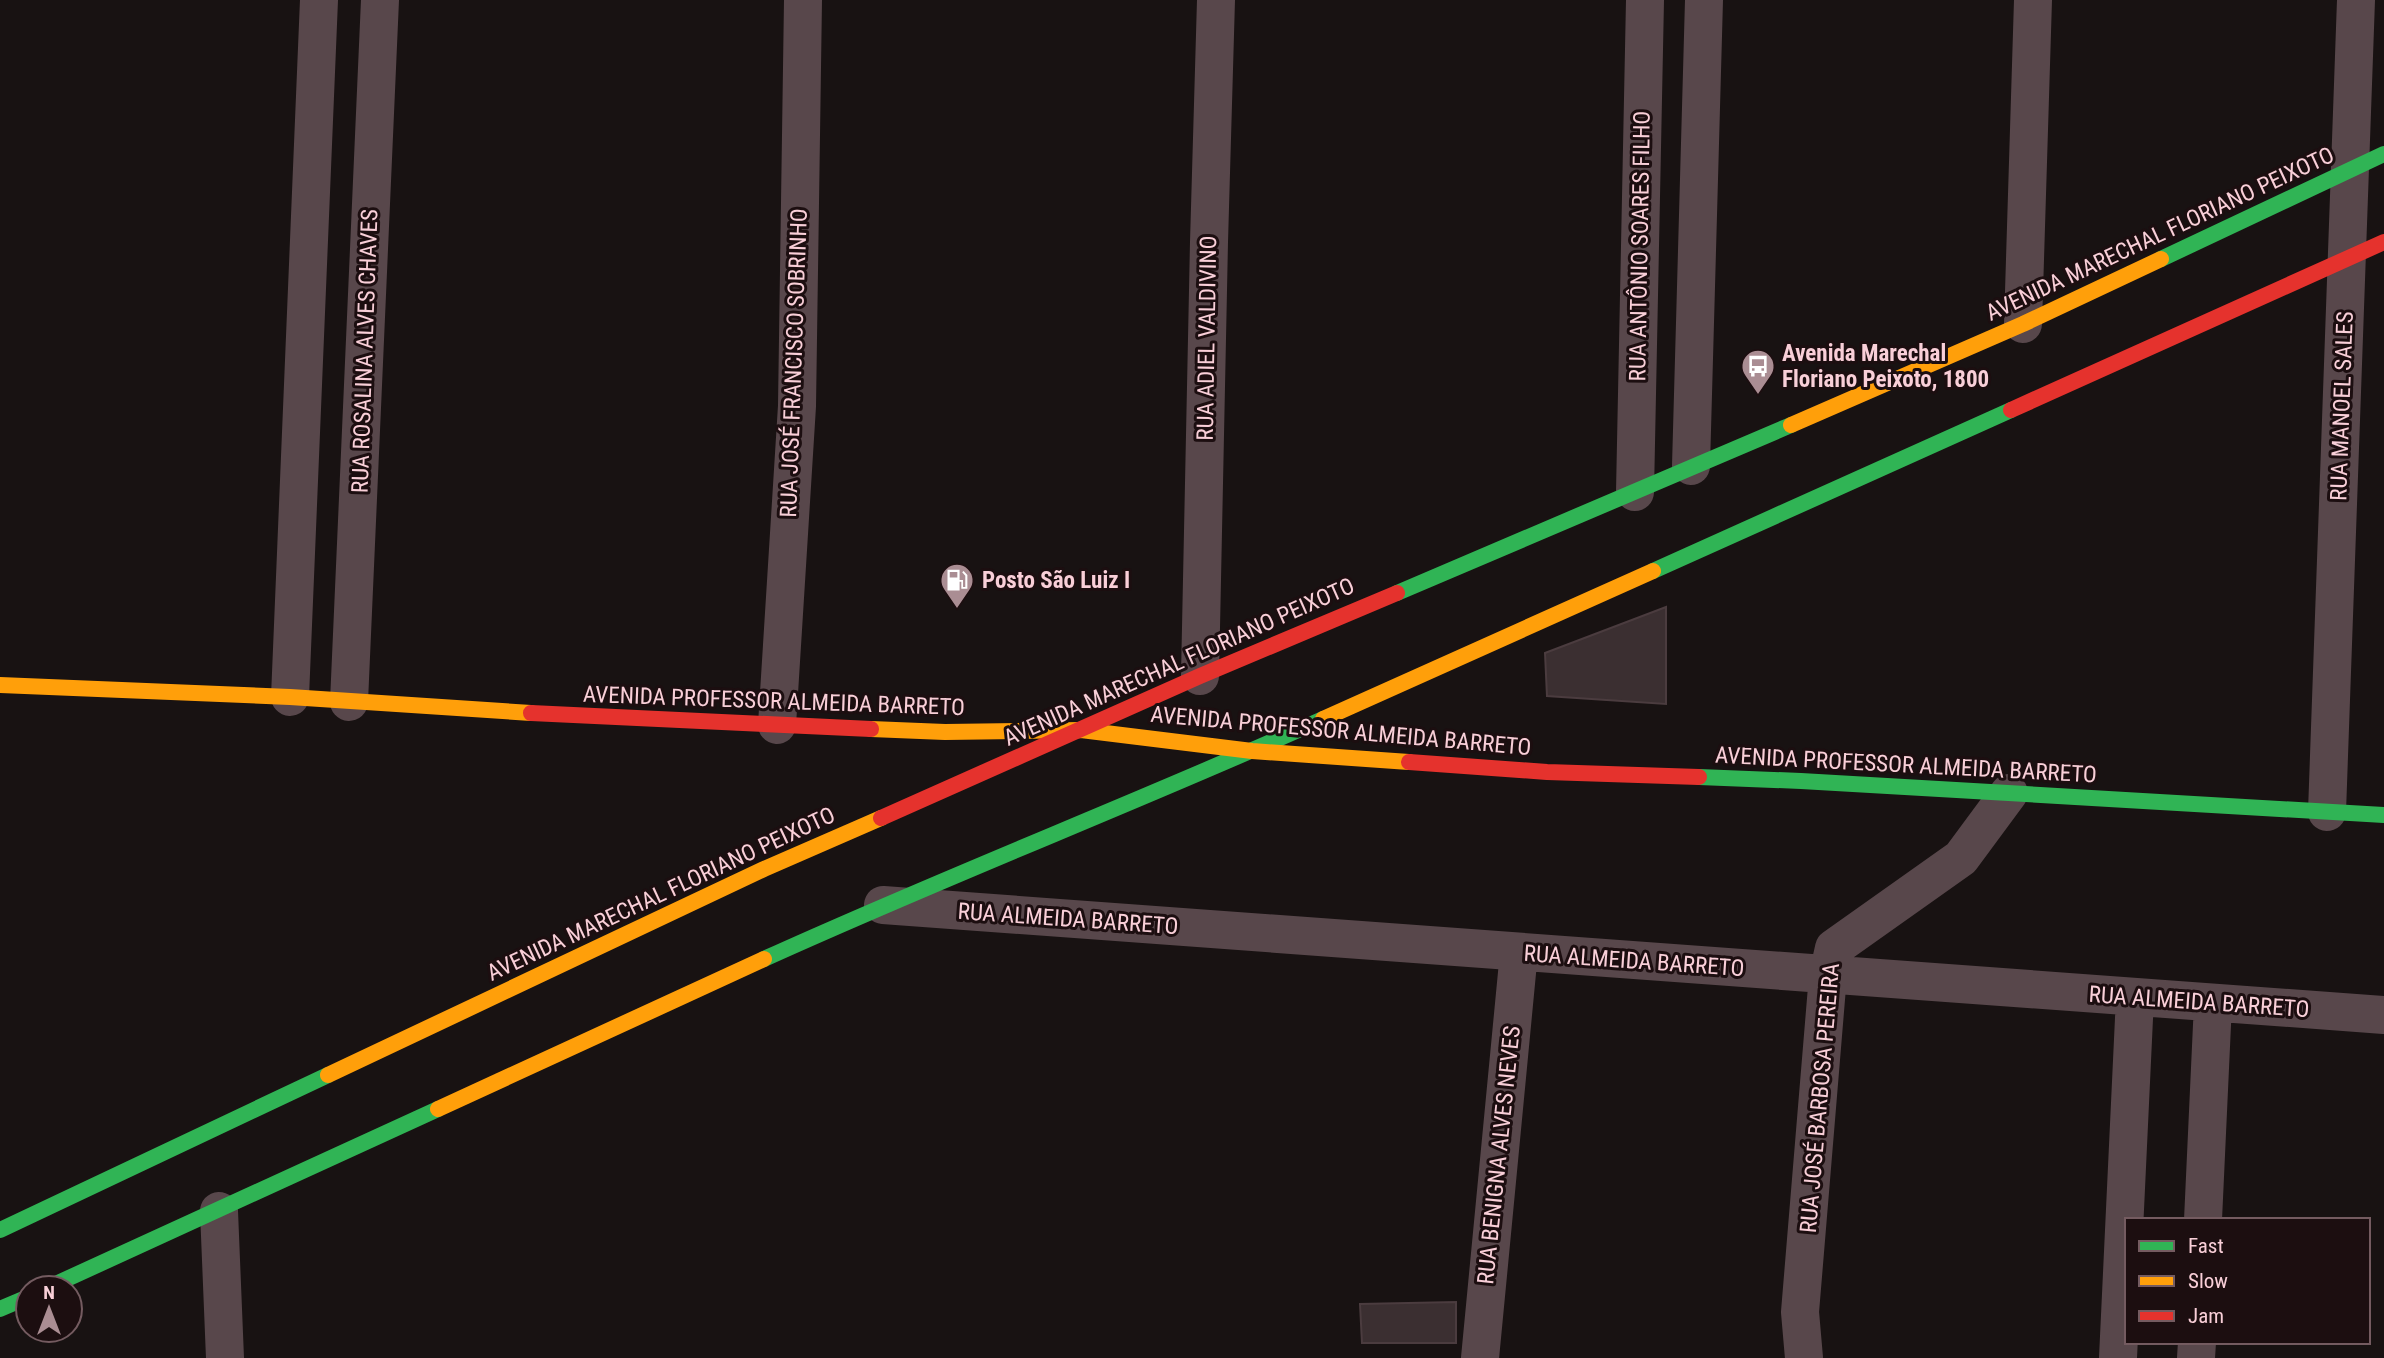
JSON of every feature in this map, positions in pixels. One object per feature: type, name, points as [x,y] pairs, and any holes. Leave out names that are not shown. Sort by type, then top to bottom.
[{"type":"main road","name":"AVENIDA MARECHAL FLORIANO PEIXOTO","points":[[0,1230],[764,869],[1200,676],[2023,324],[2384,154]]},
{"type":"main road","points":[[78,1274],[883,905],[1252,751],[2384,242]]},
{"type":"main road","name":"AVENIDA PROFESSOR ALMEIDA BARRETO","points":[[0,685],[290,697],[611,718],[945,732],[1081,730],[1252,751],[1548,772],[1801,781],[2384,816]]},
{"type":"street","points":[[290,697],[319,0]]},
{"type":"street","name":"RUA ROSALINA ALVES CHAVES","points":[[349,702],[380,0]]},
{"type":"street","name":"RUA JOSÉ FRANCISCO SOBRINHO","points":[[777,725],[797,406],[803,0]]},
{"type":"street","name":"RUA ADIEL VALDIVINO","points":[[1200,676],[1216,0]]},
{"type":"street","name":"RUA ANTÔNIO SOARES FILHO","points":[[1634,492],[1645,0]]},
{"type":"street","points":[[1690,466],[1704,0]]},
{"type":"street","points":[[2023,324],[2033,0]]},
{"type":"street","name":"RUA MANOEL SALES","points":[[2327,812],[2356,0]]},
{"type":"street","name":"RUA JOSÉ BARBOSA PEREIRA","points":[[1804,1358],[1800,1312],[1828,975],[1834,948],[1961,858],[2009,793]]},
{"type":"street","name":"RUA ALMEIDA BARRETO","points":[[883,905],[2384,1015]]},
{"type":"street","name":"RUA BENIGNA ALVES NEVES","points":[[1480,1358],[1519,952]]},
{"type":"street","points":[[2118,1358],[2135,997]]},
{"type":"street","points":[[2203,1218],[2213,1003]]},
{"type":"street","points":[[219,1211],[225,1358]]},
{"type":"building","points":[[1666,607],[1666,704],[1547,696],[1545,653]]},
{"type":"building","points":[[1456,1302],[1456,1343],[1362,1343],[1360,1304]]},
{"type":"traffic: fast","points":[[2161,259],[2384,154]]},
{"type":"traffic: fast","points":[[1653,571],[2011,410]]},
{"type":"traffic: fast","points":[[1397,593],[1791,425]]},
{"type":"traffic: fast","points":[[764,959],[1323,719]]},
{"type":"traffic: fast","points":[[1699,777],[2384,815]]},
{"type":"traffic: fast","points":[[0,1230],[328,1075]]},
{"type":"traffic: fast","points":[[78,1274],[438,1109]]},
{"type":"traffic: fast","points":[[0,1309],[14,1303]]},
{"type":"traffic: slow","points":[[1791,425],[2023,324],[2161,259]]},
{"type":"traffic: slow","points":[[1323,719],[1653,571]]},
{"type":"traffic: slow","points":[[0,685],[290,697],[531,713]]},
{"type":"traffic: slow","points":[[871,729],[945,732],[1081,730],[1252,751],[1409,762]]},
{"type":"traffic: slow","points":[[328,1075],[764,869],[881,818]]},
{"type":"traffic: slow","points":[[438,1109],[764,959]]},
{"type":"traffic: jam","points":[[2011,410],[2384,242]]},
{"type":"traffic: jam","points":[[881,818],[1200,676],[1397,593]]},
{"type":"traffic: jam","points":[[531,713],[871,729]]},
{"type":"traffic: jam","points":[[1409,762],[1547,772],[1699,777]]},
{"type":"place","name":"Avenida Marechal Floriano Peixoto, 1800","points":[[1758,396]]},
{"type":"place","name":"Posto São Luiz I","points":[[957,610]]}]
